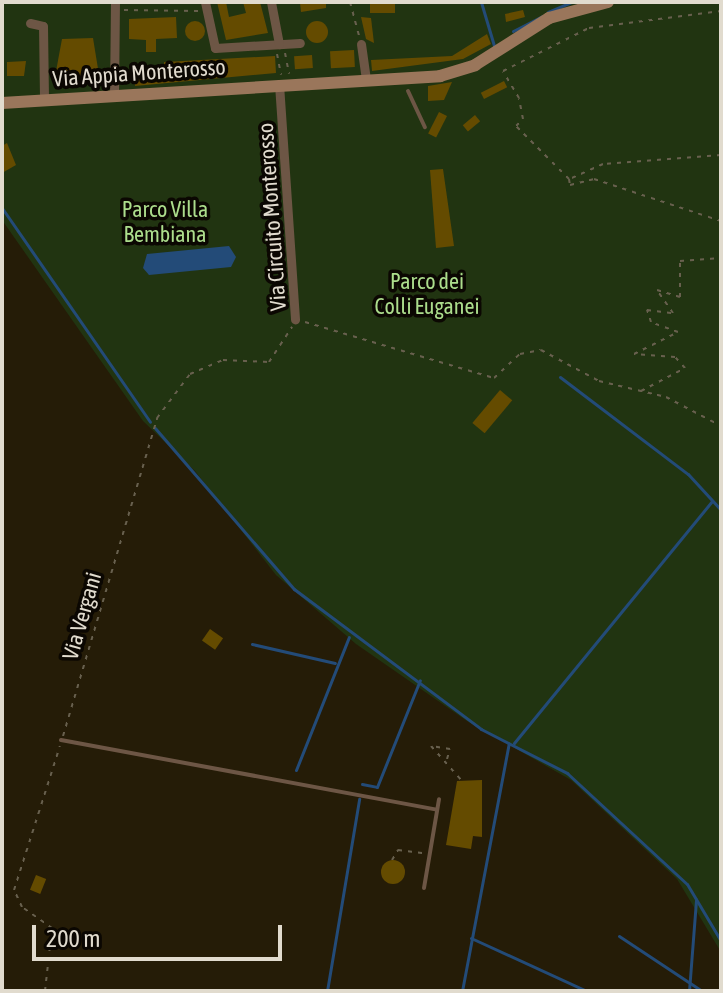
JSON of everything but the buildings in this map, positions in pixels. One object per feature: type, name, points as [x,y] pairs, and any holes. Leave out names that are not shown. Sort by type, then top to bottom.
[{"type":"main road","name":"Via Appia Monterosso","points":[[2,103],[284,81],[366,81],[453,73],[549,18],[608,2]]},
{"type":"street","points":[[271,2],[279,45]]},
{"type":"street","points":[[114,96],[115,6]]},
{"type":"street","points":[[206,7],[215,48],[300,43]]},
{"type":"street","points":[[30,23],[43,26],[44,100]]},
{"type":"street","points":[[361,44],[366,81]]},
{"type":"street","name":"Via Circuito Monterosso","points":[[284,81],[295,319]]},
{"type":"lane","points":[[408,91],[425,127]]},
{"type":"lane","points":[[61,740],[437,810]]},
{"type":"lane","points":[[424,888],[439,799]]},
{"type":"path","points":[[350,2],[361,44]]},
{"type":"path","points":[[115,6],[206,7]]},
{"type":"path","points":[[721,11],[589,28],[503,71],[519,98],[523,119],[516,126],[569,179],[570,185],[594,179],[721,221]]},
{"type":"path","points":[[279,45],[284,81]]},
{"type":"path","points":[[279,45],[284,81]]},
{"type":"path","points":[[569,179],[603,164],[721,155]]},
{"type":"path","points":[[641,391],[685,368],[675,357],[634,354],[678,332],[651,322],[647,310],[673,313],[657,290],[680,297],[680,261],[721,258]]},
{"type":"path","name":"Via Circuito Monterosso","points":[[295,319],[494,378],[520,354],[541,350],[599,381],[641,391],[721,426]]},
{"type":"path","name":"Via Vergani","points":[[45,991],[52,928],[22,907],[14,890],[157,418],[205,365],[276,359],[295,319]]},
{"type":"path","points":[[447,759],[450,749],[431,746],[431,754],[447,759],[463,782]]},
{"type":"path","points":[[392,860],[398,850],[429,854]]},
{"type":"green space","name":"Parco dei Colli Euganei","points":[[2,2],[721,2],[721,952],[677,879],[571,780],[467,721],[356,644],[276,575],[195,471],[143,421],[2,220]]},
{"type":"water","points":[[229,246],[236,257],[231,267],[149,275],[143,268],[147,254]]},
{"type":"waterway","points":[[481,2],[495,49]]},
{"type":"waterway","points":[[548,12],[571,2]]},
{"type":"waterway","points":[[513,31],[542,16]]},
{"type":"waterway","points":[[2,208],[150,422]]},
{"type":"waterway","points":[[560,377],[688,474],[721,510]]},
{"type":"waterway","points":[[155,428],[294,589],[481,729],[567,773],[687,884],[721,941]]},
{"type":"waterway","points":[[514,743],[712,501]]},
{"type":"waterway","points":[[296,770],[349,637]]},
{"type":"waterway","points":[[252,644],[335,663]]},
{"type":"waterway","points":[[362,784],[377,787],[420,680]]},
{"type":"waterway","points":[[462,991],[509,743]]},
{"type":"waterway","points":[[327,991],[359,799]]},
{"type":"waterway","points":[[689,991],[696,899]]},
{"type":"waterway","points":[[619,936],[702,991]]},
{"type":"waterway","points":[[471,938],[587,991]]},
{"type":"park label","name":"Parco Villa Bembiana","points":[[165,222]]}]
